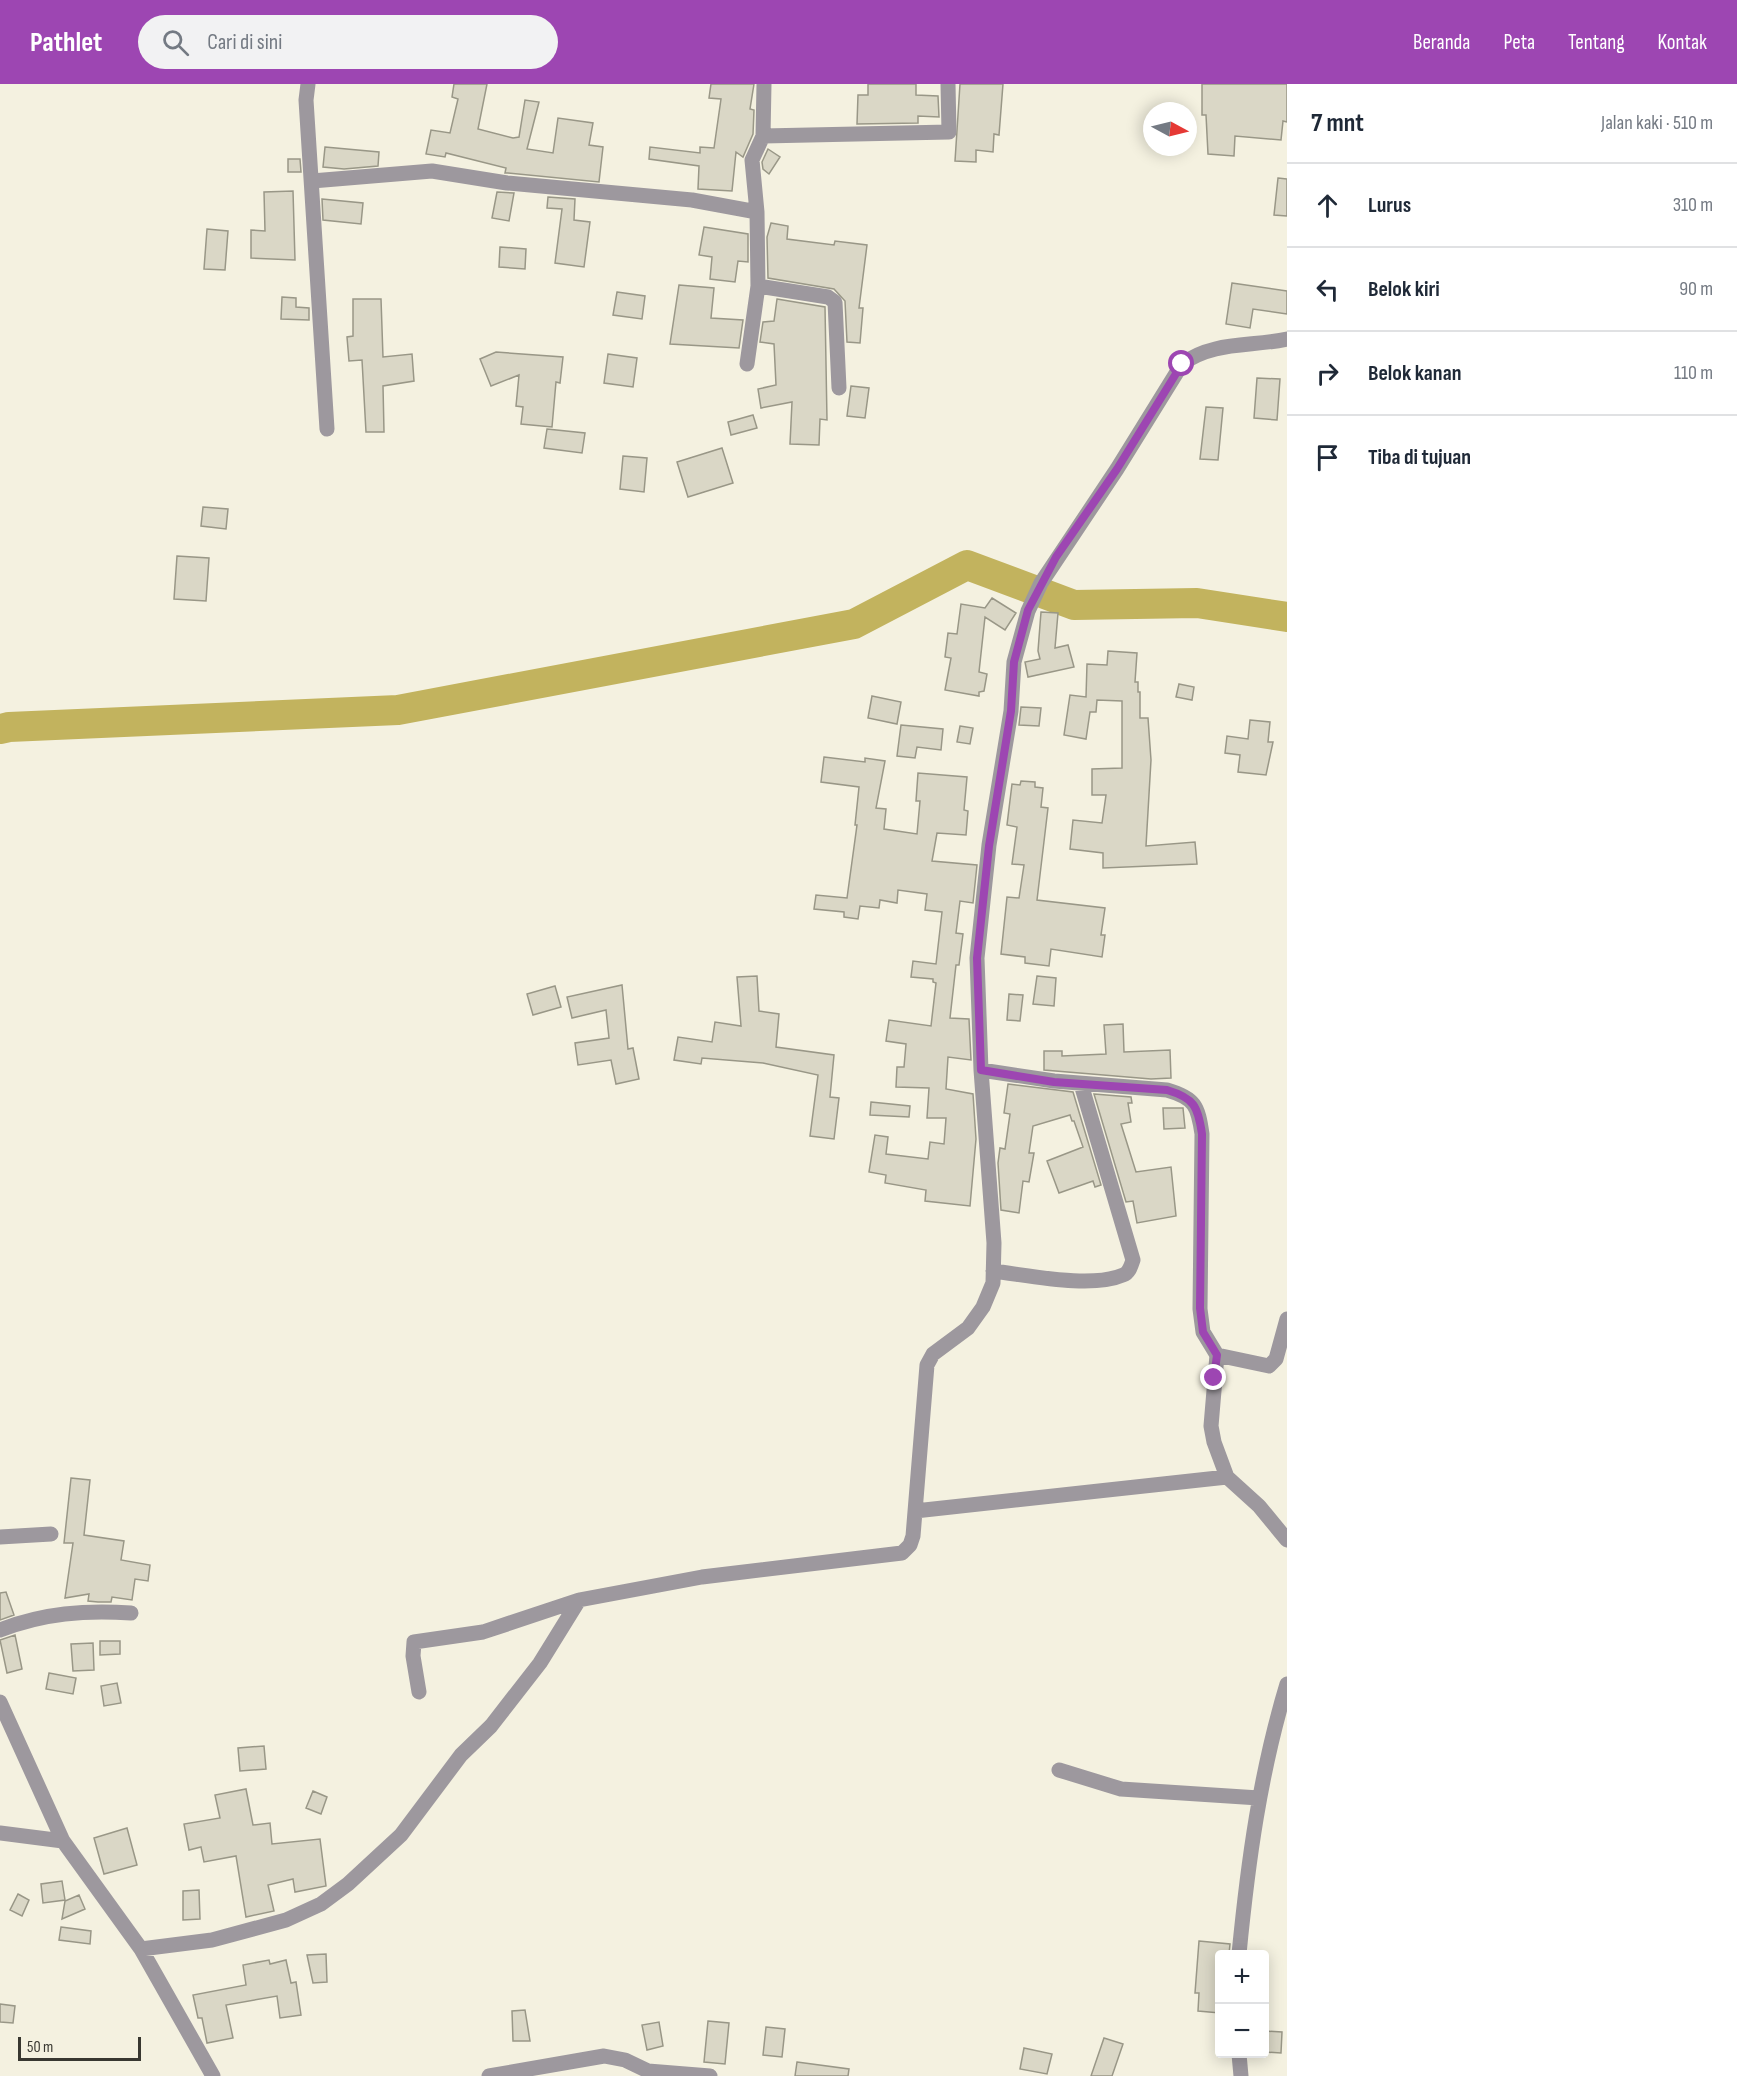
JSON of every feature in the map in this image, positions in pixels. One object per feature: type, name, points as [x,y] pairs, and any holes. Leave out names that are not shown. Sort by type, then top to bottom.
[{"type":"street","points":[[308,84],[306,100],[322,383],[327,429]]},
{"type":"street","points":[[747,364],[758,286],[757,212],[752,160],[763,136],[764,84]]},
{"type":"street","points":[[763,136],[949,132],[948,84]]},
{"type":"street","points":[[312,181],[432,171],[507,183],[692,200],[757,212]]},
{"type":"street","points":[[758,286],[828,297],[836,302],[839,388]]},
{"type":"street","points":[[419,1692],[412,1656],[414,1641],[483,1632],[579,1600],[702,1577],[902,1553],[910,1545],[913,1536],[927,1365],[933,1354],[968,1328],[983,1308],[993,1283],[994,1243],[981,1070],[977,958],[989,846],[1011,711],[1014,662],[1028,610],[1041,583],[1117,469],[1182,364],[1197,353],[1212,348],[1287,339]]},
{"type":"street","points":[[981,1070],[1081,1084],[1167,1090],[1183,1095],[1199,1112],[1202,1134],[1200,1308],[1203,1332],[1217,1355],[1211,1426],[1214,1442],[1227,1477],[1259,1506],[1287,1540]]},
{"type":"street","points":[[993,1271],[1085,1282],[1122,1275],[1129,1270],[1133,1260],[1081,1084]]},
{"type":"street","points":[[1217,1355],[1269,1366],[1276,1359],[1287,1319]]},
{"type":"street","points":[[915,1510],[1227,1477]]},
{"type":"street","points":[[0,1537],[51,1534]]},
{"type":"street","points":[[141,1949],[213,1940],[286,1920],[321,1904],[348,1884],[401,1835],[461,1755],[491,1726],[540,1663],[579,1600]]},
{"type":"street","points":[[0,1630],[35,1617],[54,1614],[131,1613]]},
{"type":"street","points":[[1239,1950],[1246,1880],[1259,1798],[1287,1684]]},
{"type":"street","points":[[1,1705],[63,1841],[141,1949],[213,2076]]},
{"type":"street","points":[[1059,1770],[1121,1790],[1259,1798]]},
{"type":"street","points":[[0,1833],[63,1841]]},
{"type":"street","points":[[495,2076],[604,2056],[625,2060],[648,2071],[710,2076]]},
{"type":"street","points":[[1239,2058],[1241,2076]]},
{"type":"building","points":[[454,84],[487,84],[478,129],[513,138],[519,137],[525,100],[539,102],[527,149],[553,153],[558,118],[593,123],[589,145],[603,147],[599,182],[505,173],[506,168],[446,153],[445,157],[426,154],[431,130],[450,133],[458,99],[452,97]]},
{"type":"building","points":[[711,84],[754,84],[750,109],[754,110],[753,134],[743,157],[736,152],[732,191],[698,189],[699,166],[649,159],[650,147],[700,153],[700,147],[714,148],[721,99],[709,98]]},
{"type":"building","points":[[868,84],[916,84],[916,95],[938,96],[939,117],[918,116],[918,123],[857,124],[858,95],[868,95]]},
{"type":"building","points":[[960,84],[1003,84],[999,135],[994,134],[993,152],[976,150],[976,162],[955,161]]},
{"type":"building","points":[[1202,84],[1287,84],[1287,122],[1283,121],[1281,140],[1235,136],[1234,156],[1208,154],[1206,115],[1202,115]]},
{"type":"building","points":[[325,147],[379,152],[378,166],[344,169],[323,167]]},
{"type":"building","points":[[768,149],[780,157],[769,174],[763,169],[762,162]]},
{"type":"building","points":[[288,159],[300,159],[301,172],[288,172]]},
{"type":"building","points":[[1278,178],[1287,179],[1287,216],[1274,215]]},
{"type":"building","points":[[293,191],[295,260],[251,258],[251,230],[265,231],[264,192]]},
{"type":"building","points":[[497,192],[514,193],[509,221],[492,218]]},
{"type":"building","points":[[548,197],[575,199],[574,220],[590,222],[584,267],[555,263],[562,209],[547,208]]},
{"type":"building","points":[[322,199],[363,203],[361,224],[323,220]]},
{"type":"building","points":[[771,223],[788,226],[787,239],[834,245],[835,241],[867,245],[859,308],[863,308],[860,343],[847,342],[845,301],[834,289],[768,278],[767,237]]},
{"type":"building","points":[[704,227],[748,234],[748,262],[738,261],[735,282],[710,279],[712,257],[699,255]]},
{"type":"building","points":[[207,229],[228,231],[225,270],[204,269]]},
{"type":"building","points":[[500,247],[526,249],[525,269],[499,267]]},
{"type":"building","points":[[1232,283],[1287,291],[1287,314],[1253,309],[1250,328],[1226,324]]},
{"type":"building","points":[[679,285],[714,288],[711,318],[743,320],[739,348],[670,344]]},
{"type":"building","points":[[617,292],[645,296],[642,319],[613,315]]},
{"type":"building","points":[[282,297],[296,298],[296,307],[309,308],[309,320],[281,319]]},
{"type":"building","points":[[353,299],[381,299],[383,357],[412,354],[414,381],[383,386],[384,432],[366,432],[362,360],[349,361],[347,337],[353,336]]},
{"type":"building","points":[[777,299],[825,307],[827,420],[820,419],[819,445],[790,444],[792,402],[761,408],[758,389],[776,385],[774,344],[760,342],[763,322],[774,321]]},
{"type":"building","points":[[496,352],[563,357],[560,383],[556,382],[552,427],[521,424],[523,407],[516,406],[519,375],[491,386],[480,359]]},
{"type":"building","points":[[608,354],[637,358],[633,387],[604,383]]},
{"type":"building","points":[[1257,378],[1280,379],[1277,420],[1254,418]]},
{"type":"building","points":[[851,386],[869,388],[865,418],[847,416]]},
{"type":"building","points":[[1206,407],[1223,408],[1218,460],[1200,459]]},
{"type":"building","points":[[753,415],[757,428],[731,435],[728,422]]},
{"type":"building","points":[[547,429],[585,433],[582,453],[544,448]]},
{"type":"building","points":[[722,448],[733,483],[688,497],[677,462]]},
{"type":"building","points":[[623,456],[647,458],[644,492],[620,489]]},
{"type":"building","points":[[203,507],[228,509],[226,529],[201,526]]},
{"type":"building","points":[[177,556],[209,558],[206,601],[174,599]]},
{"type":"building","points":[[992,598],[1016,613],[1005,630],[985,617],[979,672],[987,674],[984,691],[979,692],[979,696],[945,690],[951,658],[945,657],[948,633],[957,634],[961,604],[985,608]]},
{"type":"building","points":[[1041,612],[1058,613],[1055,648],[1068,645],[1074,667],[1028,677],[1025,662],[1040,659],[1038,651]]},
{"type":"building","points":[[1108,651],[1137,653],[1135,682],[1138,682],[1138,692],[1140,692],[1140,718],[1148,718],[1151,760],[1146,846],[1195,842],[1197,864],[1103,868],[1103,853],[1070,849],[1073,820],[1102,823],[1106,795],[1092,795],[1092,769],[1122,768],[1122,701],[1097,700],[1096,712],[1090,712],[1086,739],[1064,735],[1070,695],[1086,697],[1087,664],[1107,665]]},
{"type":"building","points":[[1179,684],[1194,687],[1192,700],[1176,697]]},
{"type":"building","points":[[872,696],[901,702],[897,724],[868,718]]},
{"type":"building","points":[[1021,707],[1041,708],[1039,726],[1019,725]]},
{"type":"building","points":[[1250,720],[1270,722],[1268,742],[1273,742],[1266,775],[1238,772],[1240,755],[1225,753],[1227,736],[1248,739]]},
{"type":"building","points":[[901,725],[943,729],[941,750],[917,747],[915,758],[897,756]]},
{"type":"building","points":[[960,726],[973,728],[970,744],[957,742]]},
{"type":"building","points":[[824,757],[865,762],[865,758],[885,761],[876,808],[886,809],[884,829],[917,834],[920,801],[916,801],[918,773],[967,777],[964,810],[968,811],[966,835],[937,833],[932,861],[977,865],[973,903],[960,901],[956,933],[963,934],[959,965],[956,965],[950,1018],[969,1019],[971,1060],[948,1057],[946,1089],[973,1094],[976,1139],[970,1206],[925,1201],[926,1190],[885,1183],[886,1175],[869,1172],[875,1135],[888,1137],[886,1154],[928,1159],[930,1142],[944,1144],[946,1118],[927,1118],[929,1088],[896,1087],[897,1067],[904,1067],[906,1044],[886,1041],[889,1020],[931,1026],[936,983],[933,979],[911,977],[913,961],[936,964],[942,912],[925,910],[927,894],[898,890],[897,903],[880,900],[879,908],[860,906],[858,919],[844,917],[844,912],[814,909],[816,895],[847,898],[857,825],[855,825],[859,787],[821,782]]},
{"type":"building","points":[[1021,781],[1035,782],[1035,787],[1043,788],[1041,807],[1048,808],[1037,900],[1105,908],[1101,935],[1105,935],[1102,957],[1051,949],[1049,966],[1025,963],[1025,957],[1001,954],[1007,897],[1019,898],[1024,865],[1012,864],[1017,827],[1007,825],[1012,784],[1020,785]]},
{"type":"building","points":[[757,976],[759,1011],[779,1014],[776,1047],[834,1055],[830,1097],[839,1098],[834,1139],[810,1136],[818,1075],[763,1063],[702,1058],[701,1064],[674,1060],[678,1037],[712,1042],[715,1022],[741,1026],[737,977]]},
{"type":"building","points":[[1037,976],[1056,978],[1054,1006],[1033,1004]]},
{"type":"building","points":[[622,985],[628,1049],[633,1048],[639,1079],[616,1084],[611,1060],[578,1065],[575,1043],[609,1038],[606,1010],[572,1018],[567,997]]},
{"type":"building","points":[[555,986],[561,1007],[533,1015],[527,994]]},
{"type":"building","points":[[1009,994],[1023,995],[1020,1021],[1007,1020]]},
{"type":"building","points":[[1123,1024],[1124,1052],[1170,1050],[1171,1078],[1151,1079],[1044,1070],[1044,1051],[1062,1051],[1062,1056],[1106,1054],[1104,1025]]},
{"type":"building","points":[[1008,1084],[1073,1092],[1101,1185],[1095,1187],[1093,1181],[1059,1193],[1047,1161],[1083,1147],[1070,1115],[1033,1126],[1029,1153],[1034,1153],[1029,1182],[1023,1181],[1019,1213],[1001,1210],[998,1163],[1000,1148],[1005,1149],[1010,1114],[1004,1113]]},
{"type":"building","points":[[1094,1094],[1131,1097],[1132,1103],[1128,1103],[1131,1122],[1121,1124],[1136,1172],[1171,1167],[1176,1216],[1137,1223],[1133,1201],[1126,1202]]},
{"type":"building","points":[[871,1102],[910,1106],[909,1117],[870,1115]]},
{"type":"building","points":[[1163,1108],[1183,1108],[1185,1128],[1164,1129]]},
{"type":"building","points":[[71,1478],[90,1480],[84,1535],[124,1541],[121,1560],[150,1565],[148,1581],[135,1579],[132,1600],[112,1597],[111,1602],[88,1601],[89,1594],[65,1598],[73,1543],[64,1543]]},
{"type":"building","points":[[6,1592],[14,1615],[0,1620],[0,1593]]},
{"type":"building","points":[[15,1635],[22,1669],[7,1673],[0,1640]]},
{"type":"building","points":[[100,1641],[120,1641],[120,1654],[100,1655]]},
{"type":"building","points":[[93,1643],[94,1670],[73,1671],[71,1644]]},
{"type":"building","points":[[49,1673],[76,1678],[73,1694],[46,1689]]},
{"type":"building","points":[[117,1683],[121,1703],[104,1706],[101,1686]]},
{"type":"building","points":[[264,1746],[266,1769],[240,1771],[238,1748]]},
{"type":"building","points":[[246,1789],[253,1825],[270,1823],[272,1844],[320,1839],[326,1886],[295,1892],[293,1879],[268,1885],[274,1911],[246,1917],[236,1856],[204,1862],[201,1847],[189,1850],[184,1824],[220,1818],[215,1795]]},
{"type":"building","points":[[313,1791],[327,1797],[321,1814],[306,1808]]},
{"type":"building","points":[[127,1828],[137,1865],[104,1874],[94,1838]]},
{"type":"building","points":[[62,1881],[65,1900],[43,1903],[41,1884]]},
{"type":"building","points":[[199,1890],[200,1919],[183,1920],[183,1891]]},
{"type":"building","points":[[18,1894],[29,1900],[22,1916],[10,1910]]},
{"type":"building","points":[[79,1895],[85,1909],[62,1919],[65,1901]]},
{"type":"building","points":[[61,1927],[91,1931],[90,1944],[59,1940]]},
{"type":"building","points":[[1199,1941],[1230,1944],[1229,1950],[1215,1950],[1215,2013],[1198,2011],[1199,1993],[1195,1993]]},
{"type":"building","points":[[326,1954],[327,1982],[313,1983],[307,1955]]},
{"type":"building","points":[[269,1960],[270,1964],[286,1960],[291,1983],[296,1982],[301,2015],[280,2018],[277,1996],[226,2005],[233,2038],[207,2043],[202,2018],[198,2018],[193,1995],[246,1985],[243,1965]]},
{"type":"building","points":[[0,2004],[15,2006],[13,2023],[0,2022]]},
{"type":"building","points":[[525,2010],[530,2041],[513,2041],[512,2011]]},
{"type":"building","points":[[708,2021],[729,2023],[725,2064],[704,2062]]},
{"type":"building","points":[[659,2022],[663,2046],[647,2050],[642,2025]]},
{"type":"building","points":[[766,2027],[785,2029],[782,2057],[763,2055]]},
{"type":"building","points":[[1269,2031],[1282,2032],[1281,2053],[1269,2052]]},
{"type":"building","points":[[1104,2038],[1123,2044],[1112,2076],[1091,2076]]},
{"type":"building","points":[[1024,2048],[1052,2054],[1047,2074],[1020,2069]]},
{"type":"building","points":[[797,2062],[849,2069],[848,2076],[795,2076]]},
{"type":"waterway","points":[[0,729],[398,710],[854,624],[967,565],[1074,605],[1197,603],[1287,617]]},
{"type":"route","points":[[1182,364],[1117,469],[1056,557],[1028,610],[1014,662],[1011,711],[989,846],[977,958],[981,1070],[1054,1082],[1167,1090],[1183,1095],[1199,1112],[1202,1134],[1200,1308],[1203,1332],[1217,1355],[1214,1378]]}]
